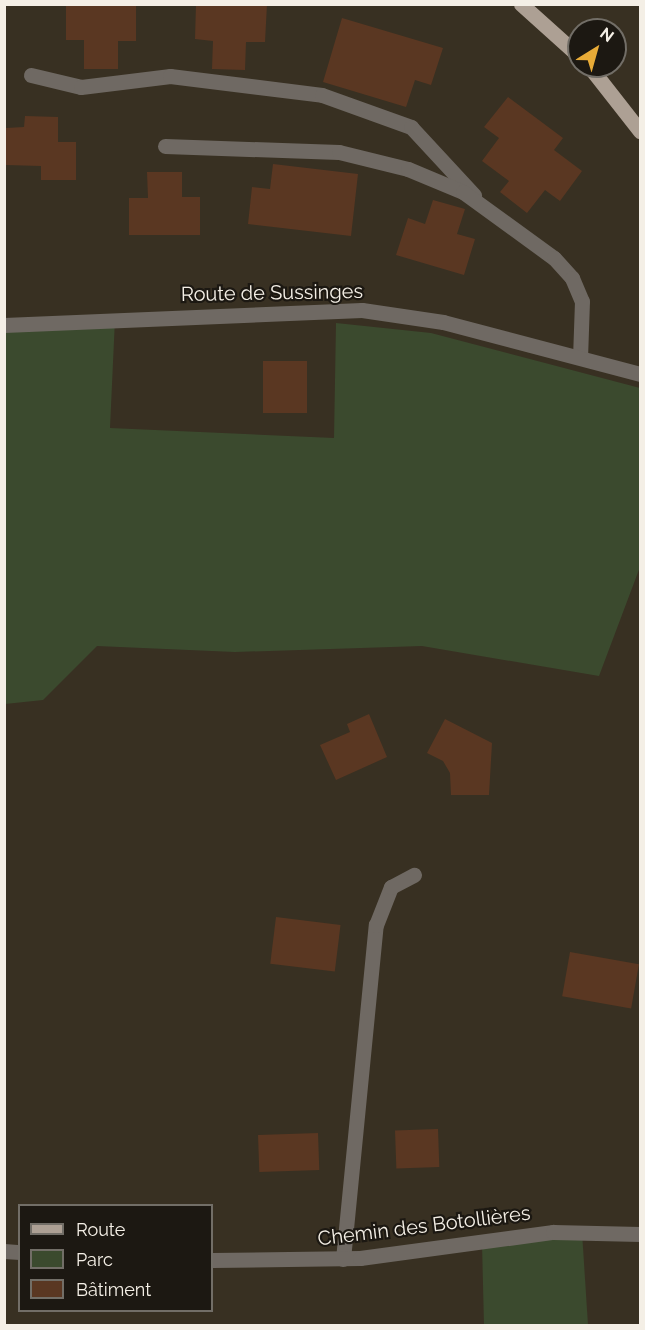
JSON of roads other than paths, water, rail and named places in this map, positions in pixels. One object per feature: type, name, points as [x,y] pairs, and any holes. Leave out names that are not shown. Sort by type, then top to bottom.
[{"type":"main road","points":[[521,4],[567,45]]},
{"type":"main road","points":[[598,78],[640,131]]},
{"type":"street","points":[[31,75],[81,87],[170,76],[322,95],[411,128],[481,203],[572,278],[582,301],[580,357]]},
{"type":"street","points":[[165,146],[270,146],[339,152],[435,179],[481,203]]},
{"type":"street","name":"Route de Sussinges","points":[[4,326],[336,309],[443,322],[640,374]]},
{"type":"street","points":[[343,1259],[376,925],[391,887],[414,875]]},
{"type":"street","name":"Chemin des Botollières","points":[[213,1260],[343,1259],[553,1232],[640,1234]]}]
